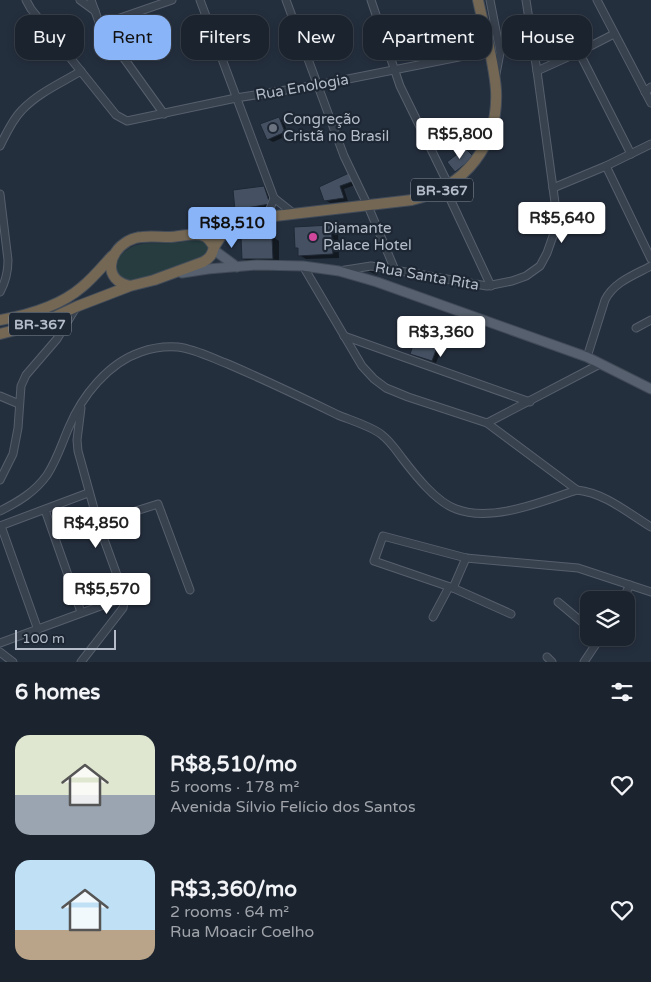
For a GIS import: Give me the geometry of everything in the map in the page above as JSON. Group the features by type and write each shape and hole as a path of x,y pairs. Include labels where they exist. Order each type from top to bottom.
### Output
{"highway":[{"name":"BR-367","path":"478,0 481,15"},
{"name":"BR-367","path":"0,320 18,317 61,301 81,288 121,246 136,238 196,234 233,221 412,200 429,196 447,187 477,159 487,141 496,100 491,60"},
{"name":"BR-367","path":"0,334 40,324 78,306 130,286 161,278 203,262 209,259 225,230 233,221"},
{"path":"196,234 210,240 214,248"},
{"path":"116,252 111,264 112,276 122,284 130,286"}],"main road":[{"path":"214,248 238,267"},
{"path":"161,278 208,269 257,265 303,266 339,271 378,282 587,357 651,389"}],"street":[{"path":"0,146 22,110 40,96 80,71 26,0"},
{"path":"80,0 95,11"},
{"path":"91,0 96,15"},
{"path":"129,15 172,0"},
{"path":"200,0 274,198 293,214"},
{"path":"286,0 344,156 395,270"},
{"path":"371,0 400,86 492,286"},
{"path":"490,0 499,50 495,82"},
{"name":"Rua Santa Rita","path":"339,271 371,266 482,286 492,286 526,276 540,266 554,233 556,210 538,71 526,0"},
{"path":"600,2 614,34 648,89 651,104"},
{"path":"592,45 614,34"},
{"path":"125,60 164,114"},
{"name":"Rua Enologia","path":"80,71 116,115 122,120 130,121 236,98 318,85 446,60"},
{"path":"538,71 562,60"},
{"path":"583,60 631,154"},
{"path":"400,86 407,68"},
{"path":"553,188 606,166 651,144"},
{"path":"606,166 651,259"},
{"path":"0,194 8,260 6,281 0,292"},
{"path":"267,217 274,198"},
{"path":"303,266 362,366 386,388 488,423 577,490"},
{"path":"587,357 609,292 619,284 651,266"},
{"path":"0,480 13,454 18,428 21,386 26,375 57,339 78,306"},
{"path":"636,328 651,320"},
{"path":"344,336 530,402"},
{"path":"0,511 29,494 47,474 82,403 91,389 106,374 131,356 163,347 179,347 208,356 248,373 382,434 412,472 444,503 457,510 470,513 508,511 577,490 588,491 609,500 651,528"},
{"path":"488,423 600,364"},
{"path":"0,396 19,404"},
{"path":"81,662 123,608 125,597 88,492 77,440 82,403"},
{"path":"38,630 1,526 88,492"},
{"path":"98,523 158,504 190,590"},
{"path":"45,510 81,612"},
{"path":"511,614 451,588 374,560 384,536 466,558 578,568 651,592"},
{"path":"433,617 451,588 466,558"},
{"path":"627,591 630,585"},
{"path":"0,643 125,597"},
{"path":"558,602 580,620"},
{"path":"584,662 595,646"},
{"path":"0,652 13,662"}],"green space":[{"path":"198,239 207,242 211,246 205,258 160,274 133,281 119,277 116,270 116,260 135,246 147,243 177,243"}],"building":[{"name":"Congreção Cristã no Brasil","path":"279,117 285,132 267,140 260,124"},
{"path":"465,148 474,157 455,172 447,162"},
{"path":"349,173 354,181 340,186 344,198 324,201 319,187"},
{"path":"264,186 270,204 235,210 233,190"},
{"name":"Diamante Palace Hotel","path":"331,225 333,254 298,256 298,248 295,248 294,227"},
{"path":"252,230 264,230 264,236 272,236 273,259 242,259 241,237 252,236"},
{"path":"418,331 440,339 432,361 410,354"}],"place":[{"name":"Congreção Cristã no Brasil","path":"273,128"},
{"name":"Diamante Palace Hotel","path":"313,237"}]}
